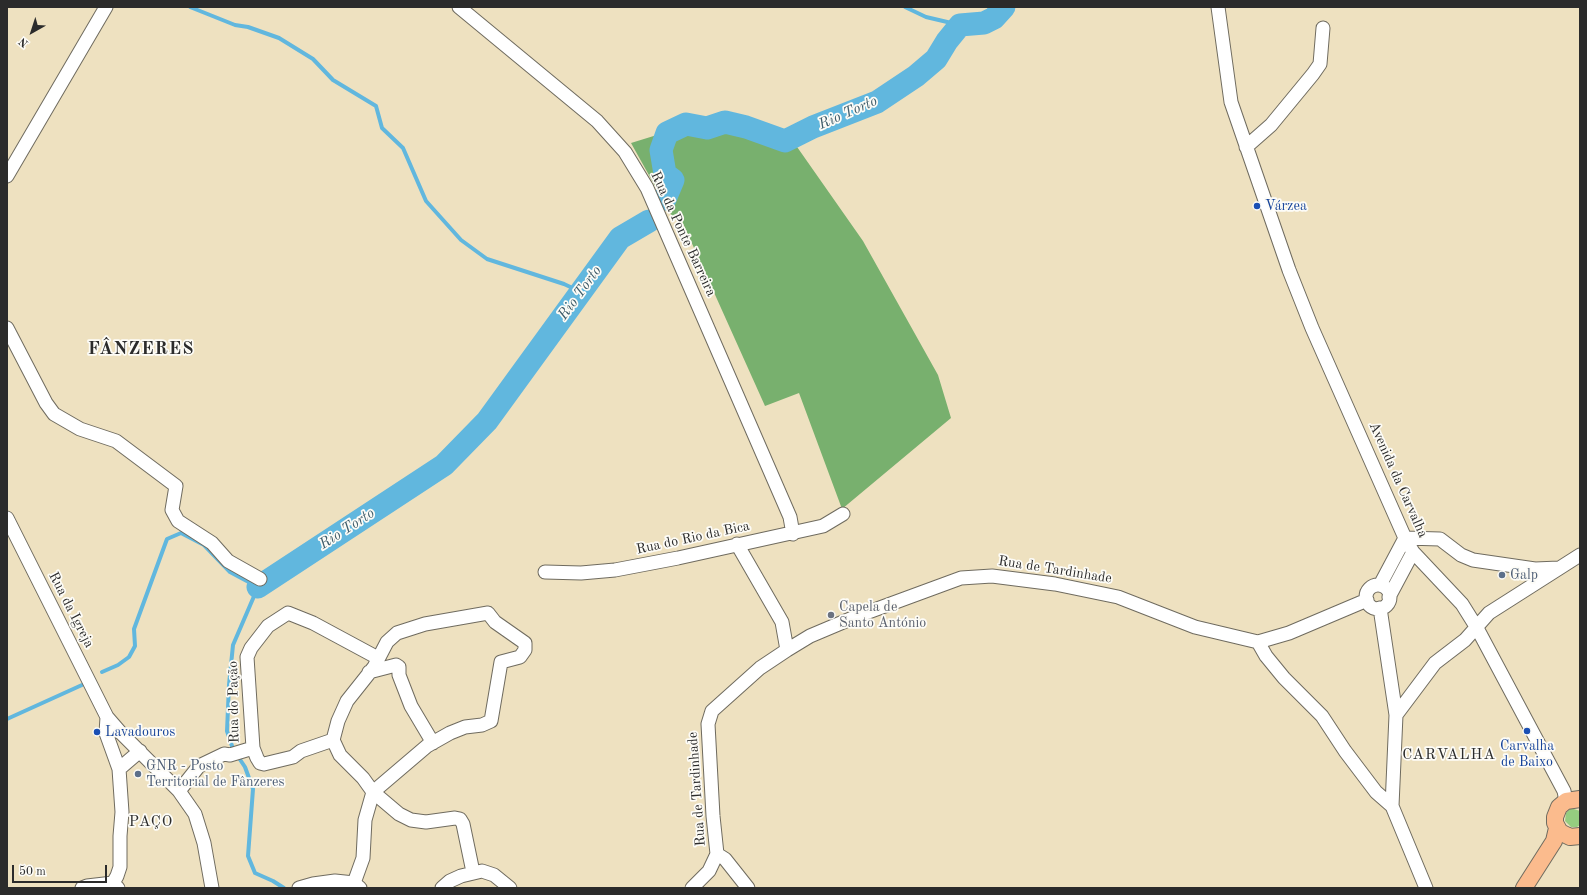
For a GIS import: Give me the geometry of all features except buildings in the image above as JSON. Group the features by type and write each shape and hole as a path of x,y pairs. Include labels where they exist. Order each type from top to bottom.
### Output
{"main road":[{"path":"1575,800 1559,807 1556,812 1555,823 1557,828 1565,836 1578,837"},
{"path":"1524,888 1554,841 1557,828"},
{"path":"1535,888 1567,842 1578,837"}],"street":[{"path":"7,176 106,7"},
{"name":"Rua da Ponte Barreira","path":"459,7 597,121 625,152 647,188 790,517 793,534"},
{"name":"Avenida da Carvalha","path":"1218,7 1231,102 1289,270 1312,328 1405,538 1413,552 1462,604 1477,628 1564,791 1575,800"},
{"path":"1246,147 1271,125 1320,64 1323,28"},
{"path":"7,328 46,403 54,414 80,430 116,441 176,486 172,510 178,521 212,543 228,561 260,579"},
{"name":"Rua do Rio da Bica","path":"545,572 580,573 615,570 678,558 737,544 793,534 823,526 842,514"},
{"name":"Rua da Igreja","path":"7,518 107,717"},
{"path":"1380,585 1405,538 1440,539 1461,555 1473,560 1535,569 1559,568"},
{"path":"737,544 782,622 787,650"},
{"path":"1380,608 1386,604 1413,552"},
{"path":"1396,715 1435,663 1466,640 1489,613 1559,568 1577,561"},
{"name":"Rua de Tardinhade","path":"692,888 709,871 717,854 713,816 708,724 712,711 760,668 810,636 855,617 961,578 992,576 1055,584 1118,597 1195,628 1258,642"},
{"path":"1380,608 1370,605 1366,600 1369,588 1380,585 1387,589 1389,597"},
{"path":"1366,600 1289,632 1258,642 1266,656 1284,678 1322,716 1345,751 1376,792 1392,806"},
{"path":"1380,608 1396,715 1392,806 1426,888"},
{"name":"Rua do Pação","path":"179,791 199,766 230,754 253,748 247,657 257,639 268,626 288,613 313,623 378,658"},
{"path":"299,888 335,881 357,886 363,858 365,820 373,792 426,746 465,727 482,725 491,721 501,662 520,657 525,650 525,643 495,622 488,613 424,624 397,633 387,642 369,672 347,701 338,721 333,740 340,755 363,778 373,792 399,814 411,820 426,822 455,818 460,820 463,824 473,872"},
{"path":"369,672 396,665 399,667 399,675 411,706 433,743"},
{"path":"107,717 179,791 195,814 204,843 212,888"},
{"path":"82,888 87,886 115,886 120,867 122,812 119,769 106,733 107,717"},
{"path":"253,748 260,763 264,764 293,757 301,751 333,740"},
{"path":"119,769 140,751"},
{"name":"Rua de Tardinhade","path":"717,854 725,859 748,888"},
{"path":"442,888 450,881 473,872 482,871 494,875 510,888"}],"green space":[{"path":"673,130 761,132 790,146 795,144 863,241 938,375 951,418 842,509 799,393 765,406 681,219 674,220 631,143"},
{"path":"1570,809 1580,811 1580,825 1577,827 1571,827 1565,821 1566,813"}],"waterway":[{"path":"190,7 235,25 248,27 279,38 313,59 333,80 376,106 382,128 403,148 426,201 461,240 487,259 564,284 581,292"},
{"path":"905,7 926,17 960,25"},
{"name":"Rio Torto","path":"665,199 673,180 665,174 661,150 667,133 686,124 707,128 725,122 746,127 785,141 813,127 877,102 916,76 936,59 947,41 960,25 984,23 994,18 1004,7"},
{"name":"Rio Torto","path":"258,587 444,465 487,421 620,238 649,221"},
{"name":"Rio Torto","path":"102,672 118,665 129,657 135,646 134,629 167,539 181,533 204,545 230,572 258,587 233,645 229,685 227,731 233,749 245,767 253,789 248,856 255,873 284,888"},
{"path":"7,719 82,685"}],"place":[{"name":"Várzea","path":"1257,206"},
{"name":"Galp","path":"1502,575"},
{"name":"Capela de Santo António","path":"831,615"},
{"name":"Carvalha de Baixo","path":"1527,731"},
{"name":"Lavadouros","path":"97,732"},
{"name":"GNR - Posto Territorial de Fânzeres","path":"138,774"}],"district":[{"name":"FÂNZERES","path":"141,349"},
{"name":"CARVALHA","path":"1449,755"},
{"name":"PAÇO","path":"151,822"}]}
